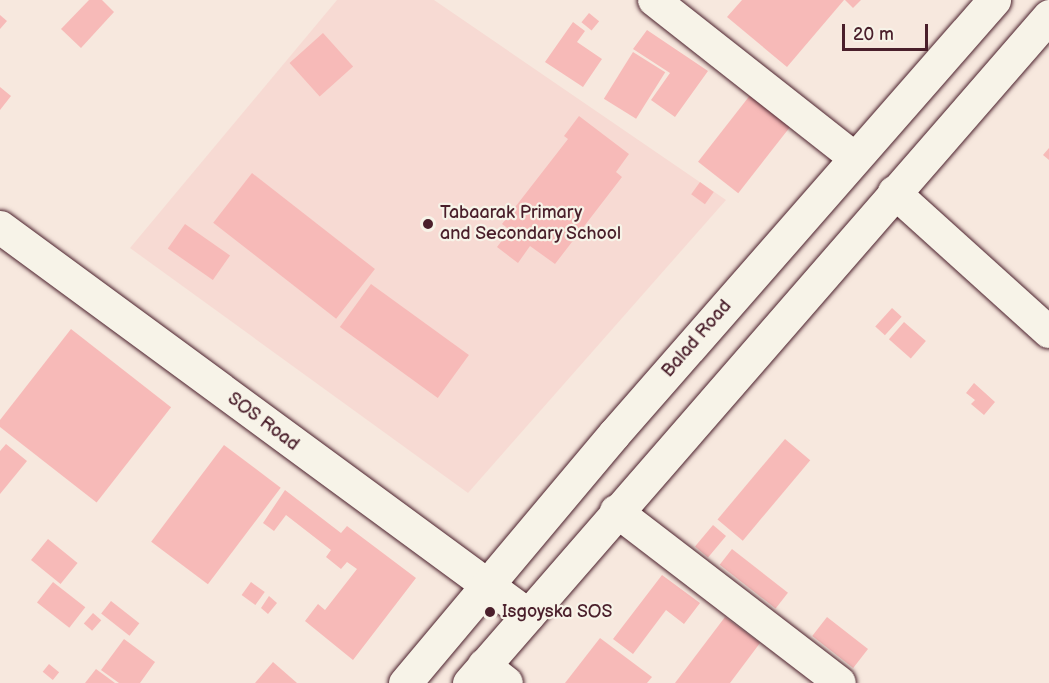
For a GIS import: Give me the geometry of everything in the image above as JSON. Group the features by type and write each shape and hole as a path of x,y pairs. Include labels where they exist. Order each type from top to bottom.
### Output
{"main road":[{"name":"Balad Road","path":"405,683 488,588 614,434 994,0"},
{"path":"487,677 528,615 616,511 894,192 1047,24"},
{"name":"SOS Road","path":"0,227 488,588 528,615"}],"street":[{"path":"654,0 855,158"},
{"path":"894,192 1049,332"},
{"path":"616,511 840,683"}],"shaded area":[{"name":"Tabaarak Primary and Secondary School","path":"337,0 434,0 726,200 468,493 130,248"}],"building":[{"path":"89,0 102,0 114,12 81,48 61,29"},
{"path":"742,0 844,0 787,67 727,17"},
{"path":"845,0 861,0 853,8"},
{"path":"589,13 599,21 592,31 581,22"},
{"path":"0,15 7,21 0,29"},
{"path":"573,22 585,31 577,42 602,59 583,87 545,62"},
{"path":"647,30 708,71 675,117 651,100 670,73 633,49"},
{"path":"323,33 353,66 320,97 290,63"},
{"path":"633,52 665,72 636,119 604,99"},
{"path":"0,87 11,96 0,110"},
{"path":"751,94 791,125 738,193 698,162"},
{"path":"579,116 629,154 616,172 622,177 555,264 530,246 518,263 497,247 510,230 502,224 568,139 564,136"},
{"path":"1049,148 1049,160 1043,155"},
{"path":"252,173 375,269 336,319 213,223"},
{"path":"700,182 714,192 705,204 691,194"},
{"path":"185,224 230,256 213,280 168,249"},
{"path":"371,284 469,355 438,398 340,327"},
{"path":"892,308 902,317 885,335 875,327"},
{"path":"904,322 926,341 911,358 889,339"},
{"path":"71,329 171,407 97,503 0,427 0,420"},
{"path":"974,383 995,402 984,415 971,404 975,400 966,393"},
{"path":"785,439 810,460 743,541 718,519"},
{"path":"6,444 27,461 0,494 0,451"},
{"path":"224,445 281,488 208,584 151,542"},
{"path":"285,490 341,533 347,526 416,578 353,660 305,621 318,604 325,610 357,569 347,562 341,569 326,557 331,550 286,515 274,531 263,523"},
{"path":"713,525 726,536 708,557 695,546"},
{"path":"48,539 78,563 61,584 31,560"},
{"path":"732,549 788,593 776,608 720,565"},
{"path":"662,575 700,603 684,624 666,610 633,654 613,639"},
{"path":"53,582 85,607 69,628 37,602"},
{"path":"251,582 265,592 255,605 242,595"},
{"path":"269,596 277,603 268,614 261,608"},
{"path":"111,601 139,623 130,636 101,614"},
{"path":"93,613 101,620 92,631 84,624"},
{"path":"725,617 760,643 730,683 675,683"},
{"path":"827,617 868,649 853,668 812,636"},
{"path":"600,638 652,677 647,683 565,683"},
{"path":"124,639 155,662 140,683 119,683 101,670"},
{"path":"273,662 297,683 255,683"},
{"path":"49,664 59,672 53,680 43,672"},
{"path":"96,669 115,683 85,683"}],"place":[{"name":"Tabaarak Primary and Secondary School","path":"428,224"},
{"name":"Isgoyska SOS","path":"490,612"}]}
